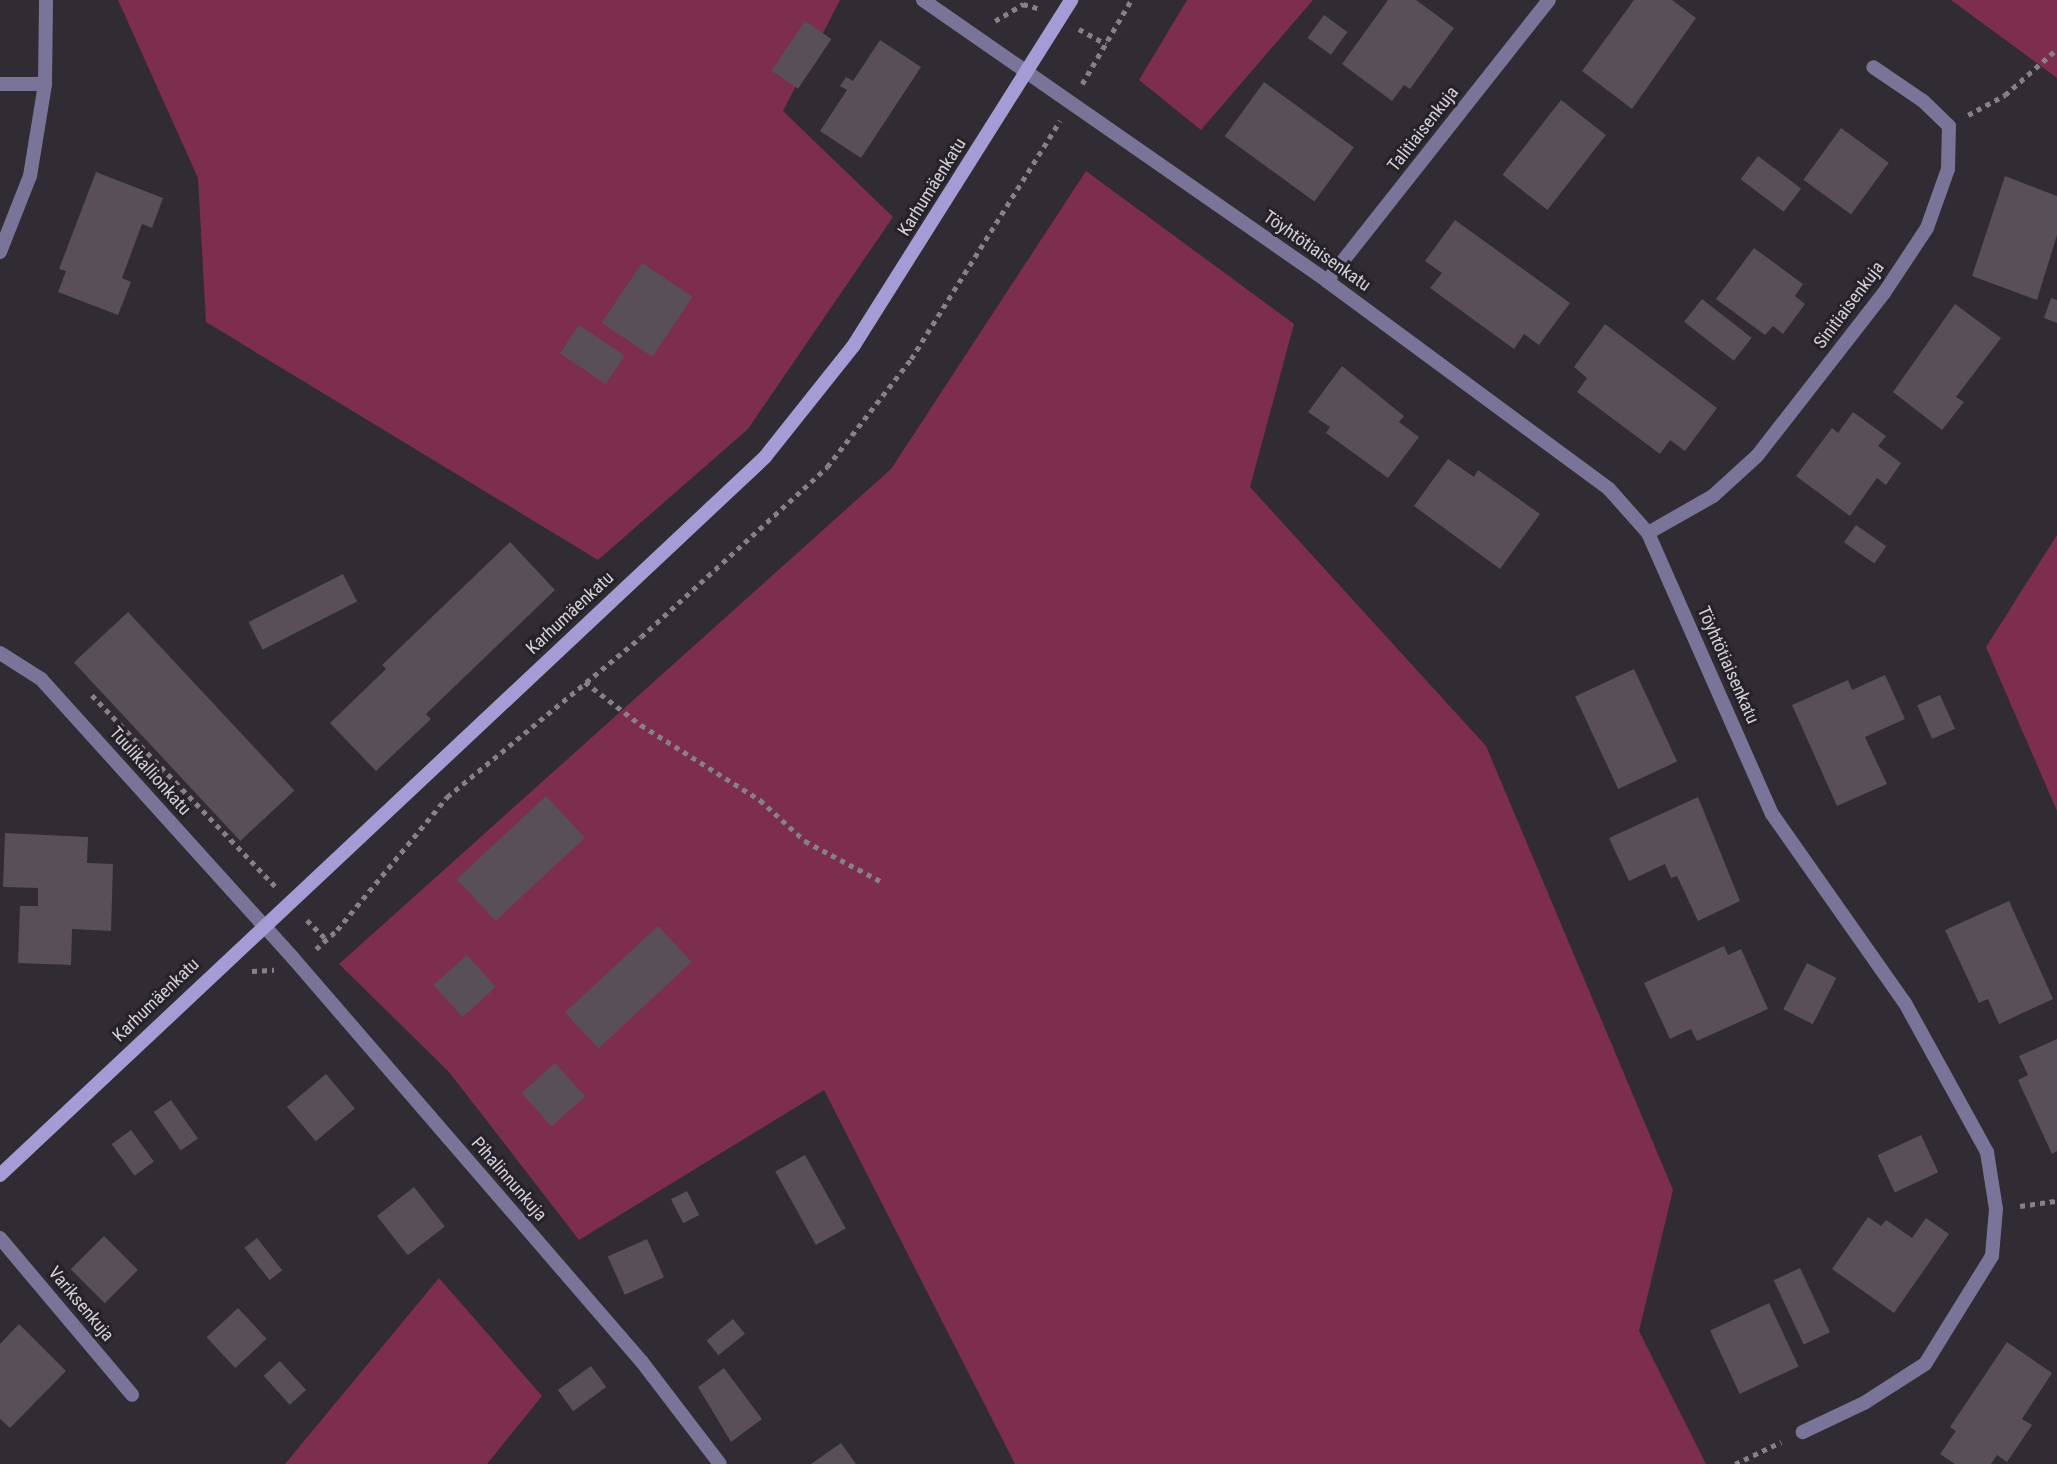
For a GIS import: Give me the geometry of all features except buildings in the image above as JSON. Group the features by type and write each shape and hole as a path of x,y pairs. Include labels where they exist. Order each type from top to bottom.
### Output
{"street":[{"path":"0,252 30,176 45,84 47,0"},
{"name":"Töyhtötiaisenkatu","path":"923,0 1327,281 1609,489 1648,533 1772,814 1905,1003 1987,1152 1996,1209 1992,1256 1925,1364 1864,1403 1803,1432"},
{"name":"Karhumäenkatu","path":"0,1175 263,925 765,457 854,345 1072,0"},
{"name":"Talitiaisenkuja","path":"1327,281 1549,0"},
{"path":"1873,67 1923,101 1949,126"},
{"path":"0,84 45,84"},
{"name":"Sinitiaisenkuja","path":"1648,533 1713,496 1757,456 1884,293 1927,228 1948,169 1949,126"},
{"name":"Tuulikallionkatu","path":"0,653 41,679 263,925"},
{"name":"Pihalinnunkuja","path":"263,925 642,1362 720,1464"},
{"name":"Variksenkuja","path":"0,1238 132,1395"}],"path":[{"path":"1949,126 2005,95 2057,49"},
{"path":"584,682 641,725 760,800 805,841 884,883"},
{"path":"87,689 326,939"},
{"path":"1996,1209 2057,1201"},
{"path":"1735,1464 1803,1432"}],"shaded area":[{"path":"118,0 840,0 783,111 893,217 748,429 598,560 206,322 198,178"},
{"path":"1187,0 1313,0 1201,130 1139,80"},
{"path":"1951,0 2057,0 2057,78"},
{"path":"1086,171 1294,324 1250,487 1486,746 1673,1190 1639,1331 1706,1464 1015,1464 824,1090 579,1240 449,1072 339,964 891,469"},
{"path":"2057,535 2057,811 1986,647"},
{"path":"439,1278 542,1396 487,1464 285,1464"}]}
